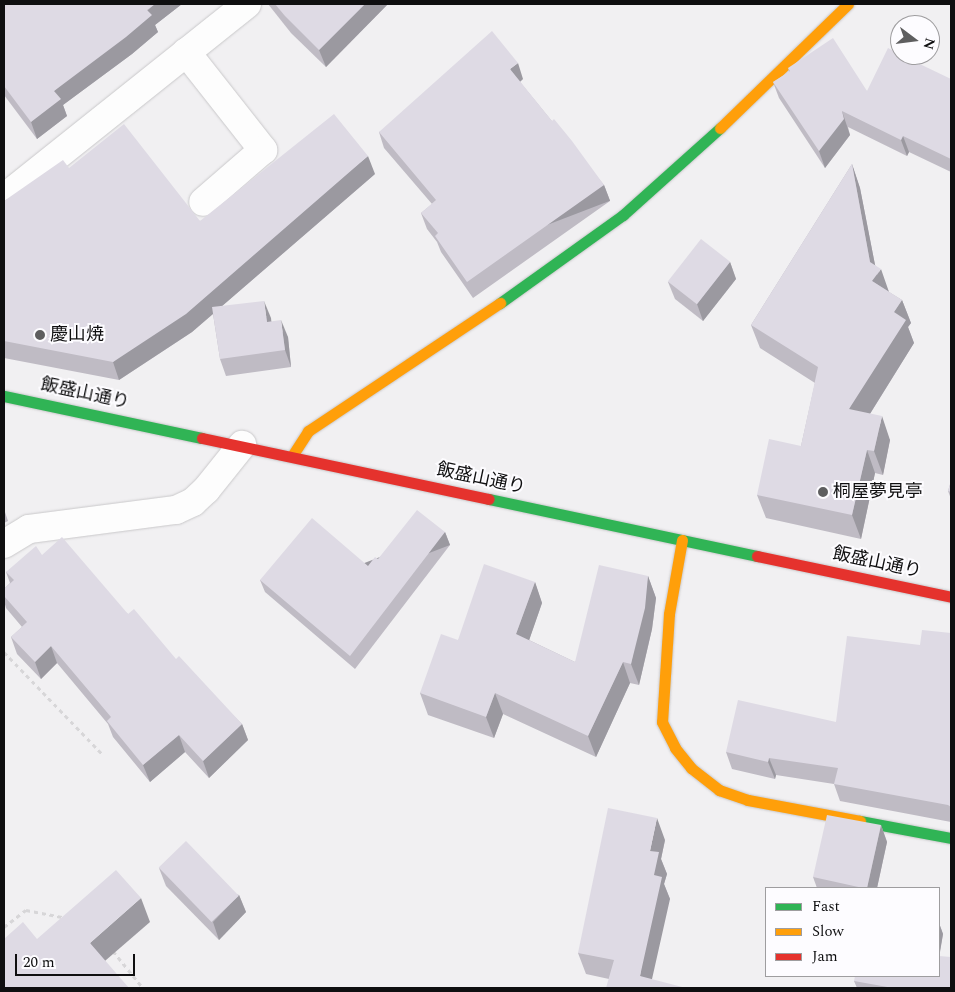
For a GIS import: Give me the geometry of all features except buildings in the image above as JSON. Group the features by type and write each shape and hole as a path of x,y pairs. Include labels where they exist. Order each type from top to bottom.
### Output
{"street":[{"path":"4,198 247,4"},
{"path":"292,456 308,431 538,278 623,215 691,157 848,4"},
{"path":"186,52 263,150 203,202"},
{"name":"飯盛山通り","path":"4,396 951,597"},
{"path":"4,544 29,529 176,510 193,502 206,490 242,445"},
{"path":"682,540 669,614 662,722 676,748 691,768 720,790 748,800 951,838"}],"path":[{"path":"4,652 103,755"},
{"path":"4,927 26,910 74,920"},
{"path":"107,944 143,988"}],"traffic: fast":[{"path":"500,303 623,215 720,128"},
{"path":"4,396 202,438"},
{"path":"489,499 757,556"},
{"path":"860,821 951,838"}],"traffic: slow":[{"path":"720,128 848,4"},
{"path":"292,456 308,431 500,303"},
{"path":"682,540 669,614 662,722 675,748 691,768 719,790 748,800 860,821"}],"traffic: jam":[{"path":"202,438 489,499"},
{"path":"757,556 951,597"}],"place":[{"name":"慶山焼","path":"40,335"},
{"name":"桐屋夢見亭","path":"823,492"}]}
